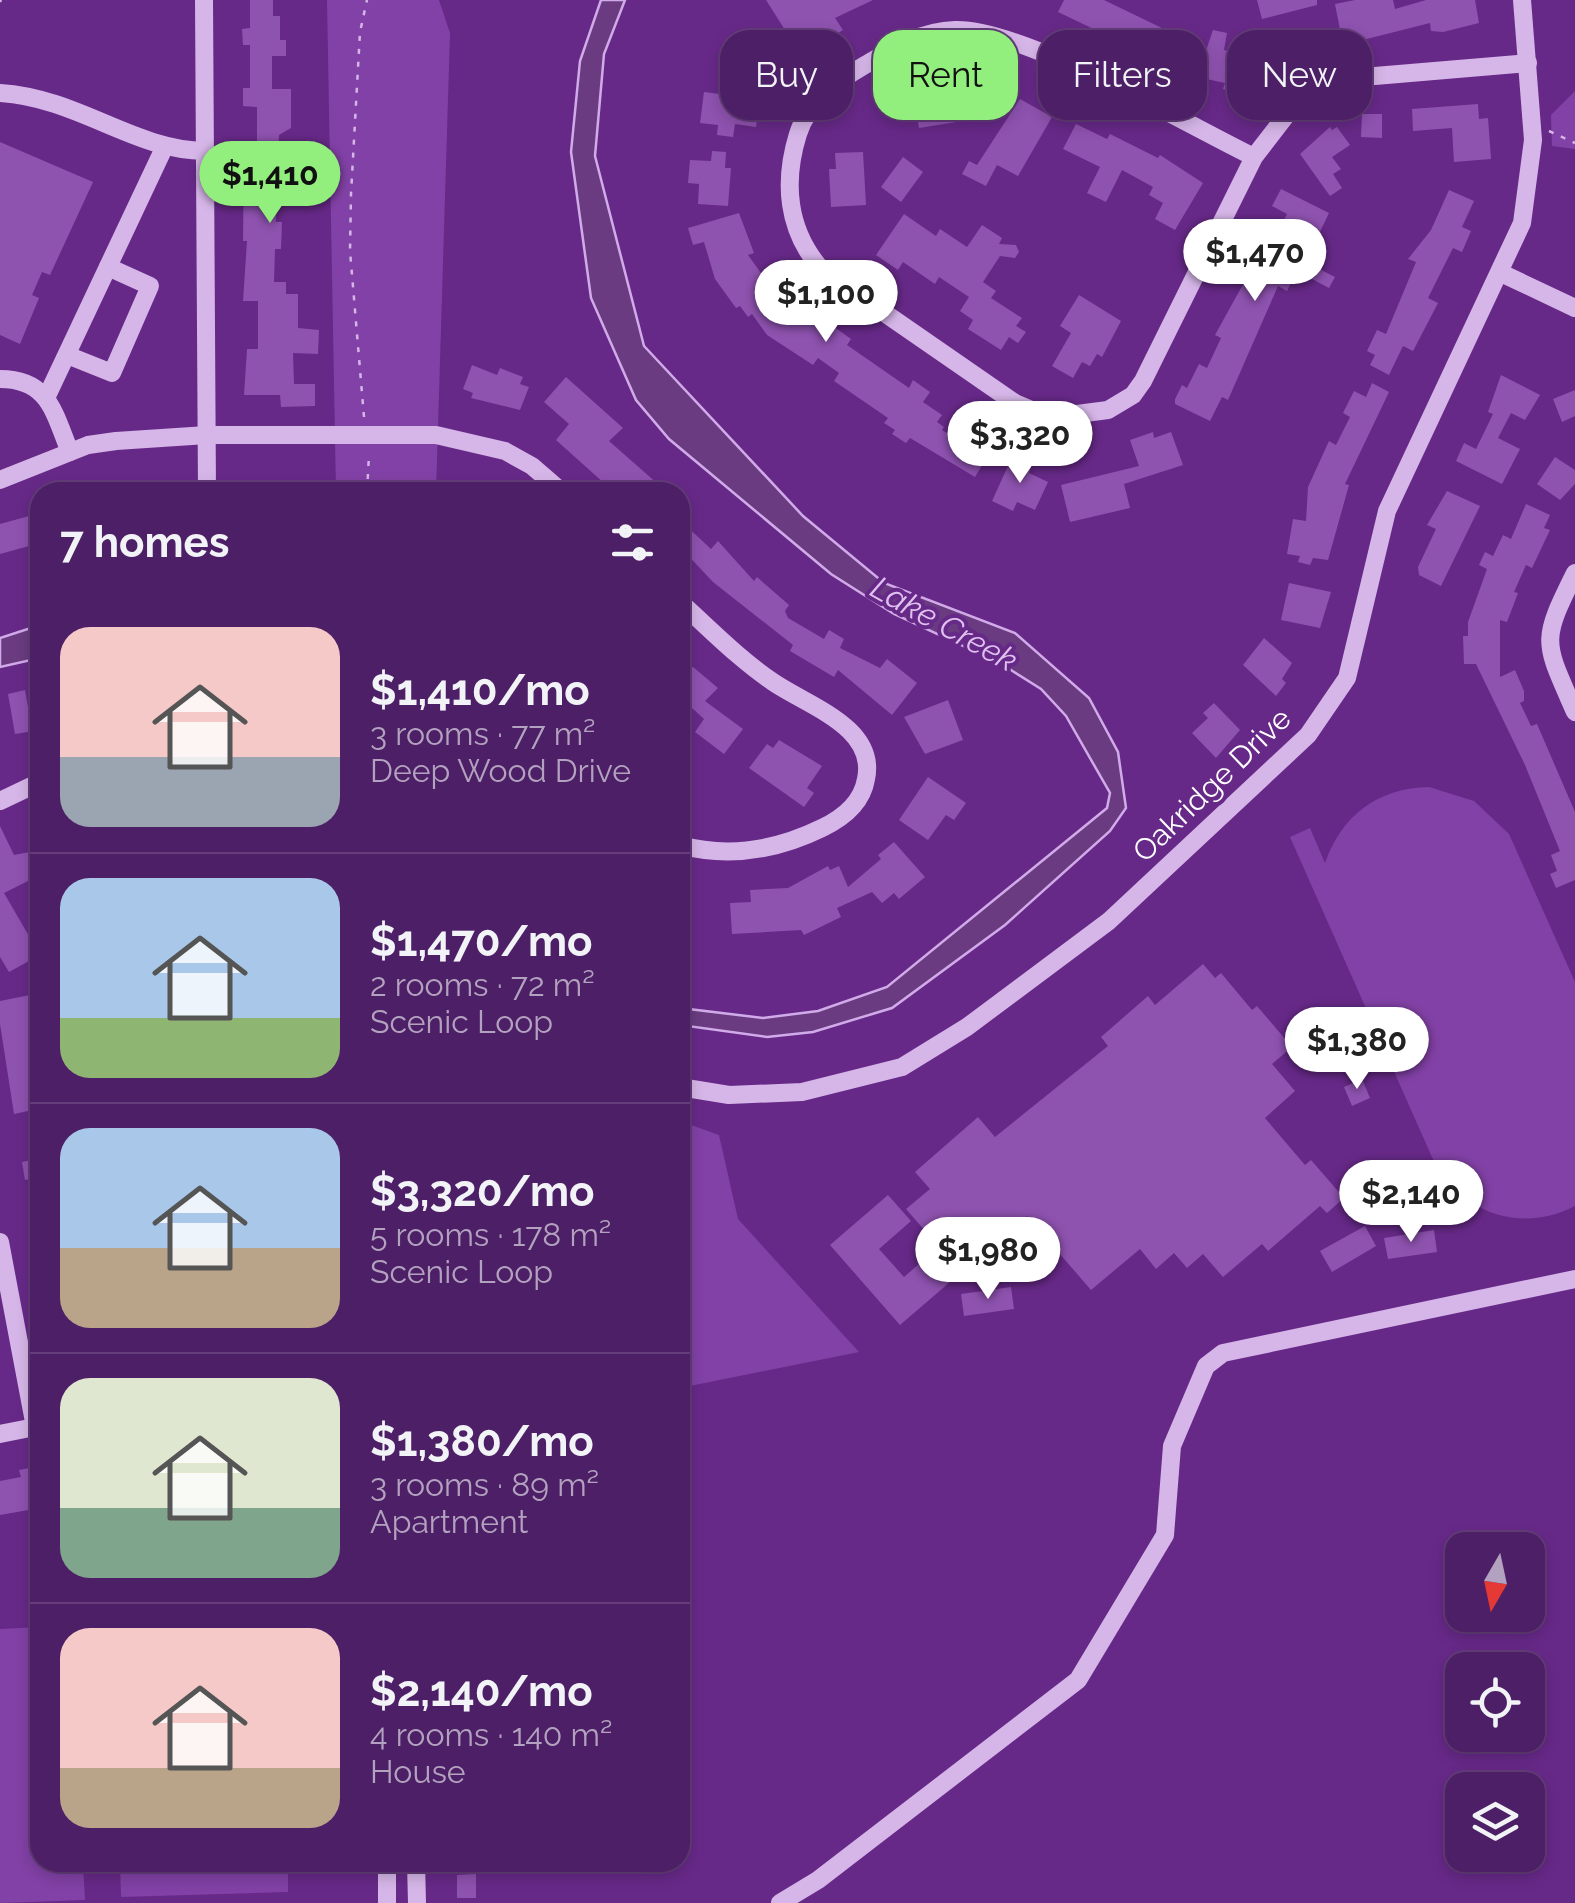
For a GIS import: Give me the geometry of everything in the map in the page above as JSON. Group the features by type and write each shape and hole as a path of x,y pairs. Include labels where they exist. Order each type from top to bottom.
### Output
{"street":[{"path":"204,0 207,482"},
{"name":"Oakridge Drive","path":"690,1089 730,1095 787,1093 845,1084 902,1067 967,1027 1109,921 1308,735 1347,678 1387,511 1410,454 1501,273 1529,196 1532,130 1522,0"},
{"path":"1254,157 1026,45 980,31 946,30 905,41 820,96 798,137 791,165 790,208 800,240 821,269 1000,393 1034,410 1094,413 1120,404 1143,382 1254,157 1291,109 1316,92 1350,80 1528,63"},
{"path":"0,93 38,96 164,148 205,150"},
{"path":"47,396 164,148"},
{"path":"67,355 112,372 150,286 108,267"},
{"path":"1501,273 1575,308"},
{"path":"0,379 18,379 47,396 70,452"},
{"path":"0,480 70,452 116,441 207,435 461,439 523,460 550,482"},
{"path":"1575,573 1547,638 1549,652 1575,712"},
{"path":"690,611 741,658 852,732 862,744 868,766 860,796 848,812 820,829 774,847 747,850 690,846"},
{"path":"0,801 30,787"},
{"path":"0,1242 30,1388"},
{"path":"780,1903 818,1880 1078,1680 1165,1535 1172,1446 1206,1366 1223,1353 1575,1279"},
{"path":"0,1434 30,1428"},
{"path":"387,1872 387,1903"},
{"path":"416,1872 417,1903"}],"path":[{"path":"364,423 363,367 350,251 350,194 360,32 367,0"},
{"path":"1532,130 1550,131 1575,142"},
{"path":"367,482 368,454"}],"shaded area":[{"path":"327,0 439,0 450,33 436,482 336,482"},
{"path":"1575,91 1575,149 1552,146 1551,115"},
{"path":"1429,787 1474,801 1509,834 1575,982 1575,1206 1556,1214 1519,1218 1483,1209 1452,1188 1439,1173 1290,837 1310,828 1325,863 1341,831 1364,807 1394,793"},
{"path":"690,1125 719,1135 738,1219 859,1352 690,1386"},
{"path":"30,1628 30,1872 83,1872 85,1900 0,1903 0,1629"},
{"path":"120,1872 288,1872 288,1892 121,1897"}],"water":[{"name":"Lake Creek","path":"601,0 625,0 604,54 595,156 644,346 803,516 884,583 1015,633 1089,698 1118,752 1126,808 1110,831 1005,925 892,1008 813,1032 767,1037 690,1026 690,1009 763,1018 818,1011 887,987 1107,808 1110,793 1066,716 1041,689 1000,663 894,614 831,574 669,439 636,400 591,298 571,152 580,61"},
{"path":"30,628 30,660 0,667 0,638"}],"building":[{"path":"250,0 273,0 273,16 280,16 280,40 286,40 286,56 272,56 272,89 291,89 291,128 279,135 276,222 282,222 281,249 275,249 274,282 286,282 286,294 298,294 298,328 319,330 318,354 293,353 294,384 315,384 315,406 281,407 280,395 244,395 247,349 258,349 258,301 243,301 247,241 243,241 244,152 257,153 257,107 243,106 243,88 250,88 250,45 243,45 242,29 250,28"},
{"path":"766,0 873,0 835,18 843,30 785,30"},
{"path":"1064,0 1104,0 1166,30 1096,30 1058,12"},
{"path":"1257,0 1317,0 1317,5 1262,19"},
{"path":"1393,0 1395,9 1426,0 1475,0 1479,23 1443,32 1431,31 1430,23 1372,38 1372,30 1340,30 1335,4"},
{"path":"1213,30 1227,33 1227,90 1223,89 1225,83 1207,79 1207,48"},
{"path":"704,92 720,94 720,120 757,120 756,127 735,124 733,137 717,135 718,125 700,123"},
{"path":"1020,99 1038,109 1038,120 1050,120 1018,176 997,165 986,186 962,174 969,161 977,165 1006,120 1018,120"},
{"path":"1478,104 1479,119 1488,118 1491,159 1454,162 1452,128 1413,131 1412,109"},
{"path":"1382,114 1382,138 1361,137 1362,120"},
{"path":"918,120 969,120 919,128"},
{"path":"1076,124 1107,139 1110,134 1158,158 1160,155 1203,183 1175,230 1155,219 1163,203 1149,195 1153,187 1122,170 1106,202 1087,193 1100,167 1063,149"},
{"path":"1330,127 1337,127 1350,145 1332,157 1341,169 1333,174 1342,188 1330,196 1300,154"},
{"path":"0,142 93,182 50,275 42,272 32,295 39,298 20,344 0,335"},
{"path":"712,151 726,152 725,168 731,168 728,206 698,204 699,184 688,183 690,160 711,161"},
{"path":"863,152 866,205 831,207 829,169 836,169 835,153"},
{"path":"903,157 923,172 901,202 881,187"},
{"path":"1281,189 1329,213 1317,238 1308,234 1296,257 1335,277 1329,288 1297,271 1287,291 1278,286 1228,400 1222,397 1210,421 1175,404 1175,399 1182,385 1187,388 1199,364 1207,368 1221,338 1215,335 1257,259 1248,255 1257,238 1271,245 1287,214 1272,206"},
{"path":"1449,190 1474,201 1462,227 1471,231 1462,252 1453,248 1428,298 1438,303 1413,351 1403,346 1389,375 1370,365 1375,355 1367,351 1377,330 1386,334 1416,262 1408,259 1431,230"},
{"path":"739,213 754,253 748,255 797,323 808,308 851,339 847,345 909,388 913,380 930,392 923,402 942,415 937,422 944,427 942,430 987,457 975,477 910,438 906,443 892,434 895,430 884,423 888,418 834,381 839,373 818,358 813,365 767,335 752,314 748,317 740,306 736,308 715,279 704,242 693,245 688,228"},
{"path":"904,214 936,236 940,229 967,247 982,225 1002,238 999,244 1016,245 1019,252 1015,258 1000,256 983,282 996,291 991,298 1022,318 1016,326 1026,332 1018,343 1009,337 1001,350 968,329 973,320 960,311 969,297 939,277 935,284 903,262 898,270 876,255"},
{"path":"1079,295 1121,321 1102,357 1097,354 1090,366 1082,362 1073,378 1052,366 1071,333 1060,326"},
{"path":"472,365 497,375 500,368 523,377 520,384 529,387 520,410 471,398 473,393 463,389"},
{"path":"1501,375 1540,395 1525,420 1511,413 1498,438 1520,449 1502,484 1456,461 1464,443 1476,449 1493,414 1488,412"},
{"path":"566,377 623,428 609,441 656,482 603,482 556,440 569,424 544,402"},
{"path":"1372,383 1389,392 1345,484 1349,485 1328,560 1313,558 1310,565 1298,562 1300,556 1287,554 1293,519 1306,521 1308,487 1329,441 1336,445 1350,417 1343,413 1354,391 1366,397"},
{"path":"1575,390 1575,416 1562,422 1553,399"},
{"path":"1153,432 1154,438 1171,432 1183,465 1124,484 1130,508 1070,522 1061,485 1139,466 1130,440"},
{"path":"1013,455 1032,464 1029,473 1048,482 1035,510 1017,502 1013,511 992,501"},
{"path":"1555,457 1575,470 1575,484 1560,500 1537,484"},
{"path":"1447,491 1480,506 1441,586 1419,575 1418,567 1436,529 1427,525"},
{"path":"1526,504 1550,515 1544,528 1550,530 1532,568 1526,565 1507,622 1500,620 1500,677 1515,670 1524,691 1524,701 1520,703 1531,726 1537,724 1575,812 1575,880 1556,888 1550,874 1557,871 1551,855 1560,851 1525,765 1476,664 1464,664 1463,636 1468,636 1468,622 1487,569 1479,565 1485,552 1493,556 1503,535 1511,539"},
{"path":"30,516 30,546 0,554 0,524"},
{"path":"690,529 711,549 718,541 754,581 757,577 789,605 785,611 788,618 824,639 829,630 844,639 840,648 880,668 887,659 917,683 892,715 838,670 834,677 790,651 793,645 713,582 690,558"},
{"path":"1289,583 1331,592 1320,628 1281,620"},
{"path":"1264,638 1292,663 1282,679 1286,683 1276,696 1243,665"},
{"path":"693,667 718,688 705,701 743,729 724,754 695,732 704,719 690,706"},
{"path":"25,690 30,732 15,734 8,694"},
{"path":"948,700 963,740 925,754 904,717"},
{"path":"1214,703 1240,730 1216,758 1192,733 1208,718 1203,713"},
{"path":"779,740 822,766 807,788 814,793 804,807 749,768 767,744 773,748"},
{"path":"928,777 966,803 954,820 946,815 928,840 899,820"},
{"path":"0,826 14,855 30,852 30,880 4,893 30,938 30,960 9,972 0,957"},
{"path":"894,842 925,877 899,899 894,893 882,903 872,892 837,908 841,917 804,935 801,930 732,934 730,903 751,902 750,890 788,888 828,866 830,870 839,866 848,887 881,859 878,855"},
{"path":"1203,964 1215,978 1221,973 1252,1010 1257,1006 1292,1047 1272,1064 1295,1091 1265,1118 1305,1165 1311,1160 1344,1198 1327,1213 1320,1206 1268,1251 1262,1244 1223,1277 1203,1254 1187,1268 1174,1253 1156,1269 1140,1249 1091,1290 1027,1216 986,1252 971,1235 947,1256 906,1209 930,1189 915,1172 978,1117 995,1137 1108,1046 1101,1037 1148,996 1155,1005"},
{"path":"30,995 30,1120 28,1111 14,1114 0,1001"},
{"path":"1362,1079 1370,1098 1352,1106 1344,1087"},
{"path":"30,1160 30,1179 25,1180 22,1162"},
{"path":"888,1195 911,1221 879,1249 904,1277 935,1250 957,1276 900,1325 830,1245"},
{"path":"1365,1226 1376,1246 1332,1272 1320,1251"},
{"path":"1434,1230 1437,1252 1388,1259 1384,1238"},
{"path":"1011,1287 1014,1309 964,1316 961,1294"},
{"path":"30,1468 30,1510 0,1515 0,1481 21,1477 19,1470"},
{"path":"476,1874 476,1898 457,1898 457,1875"}]}
